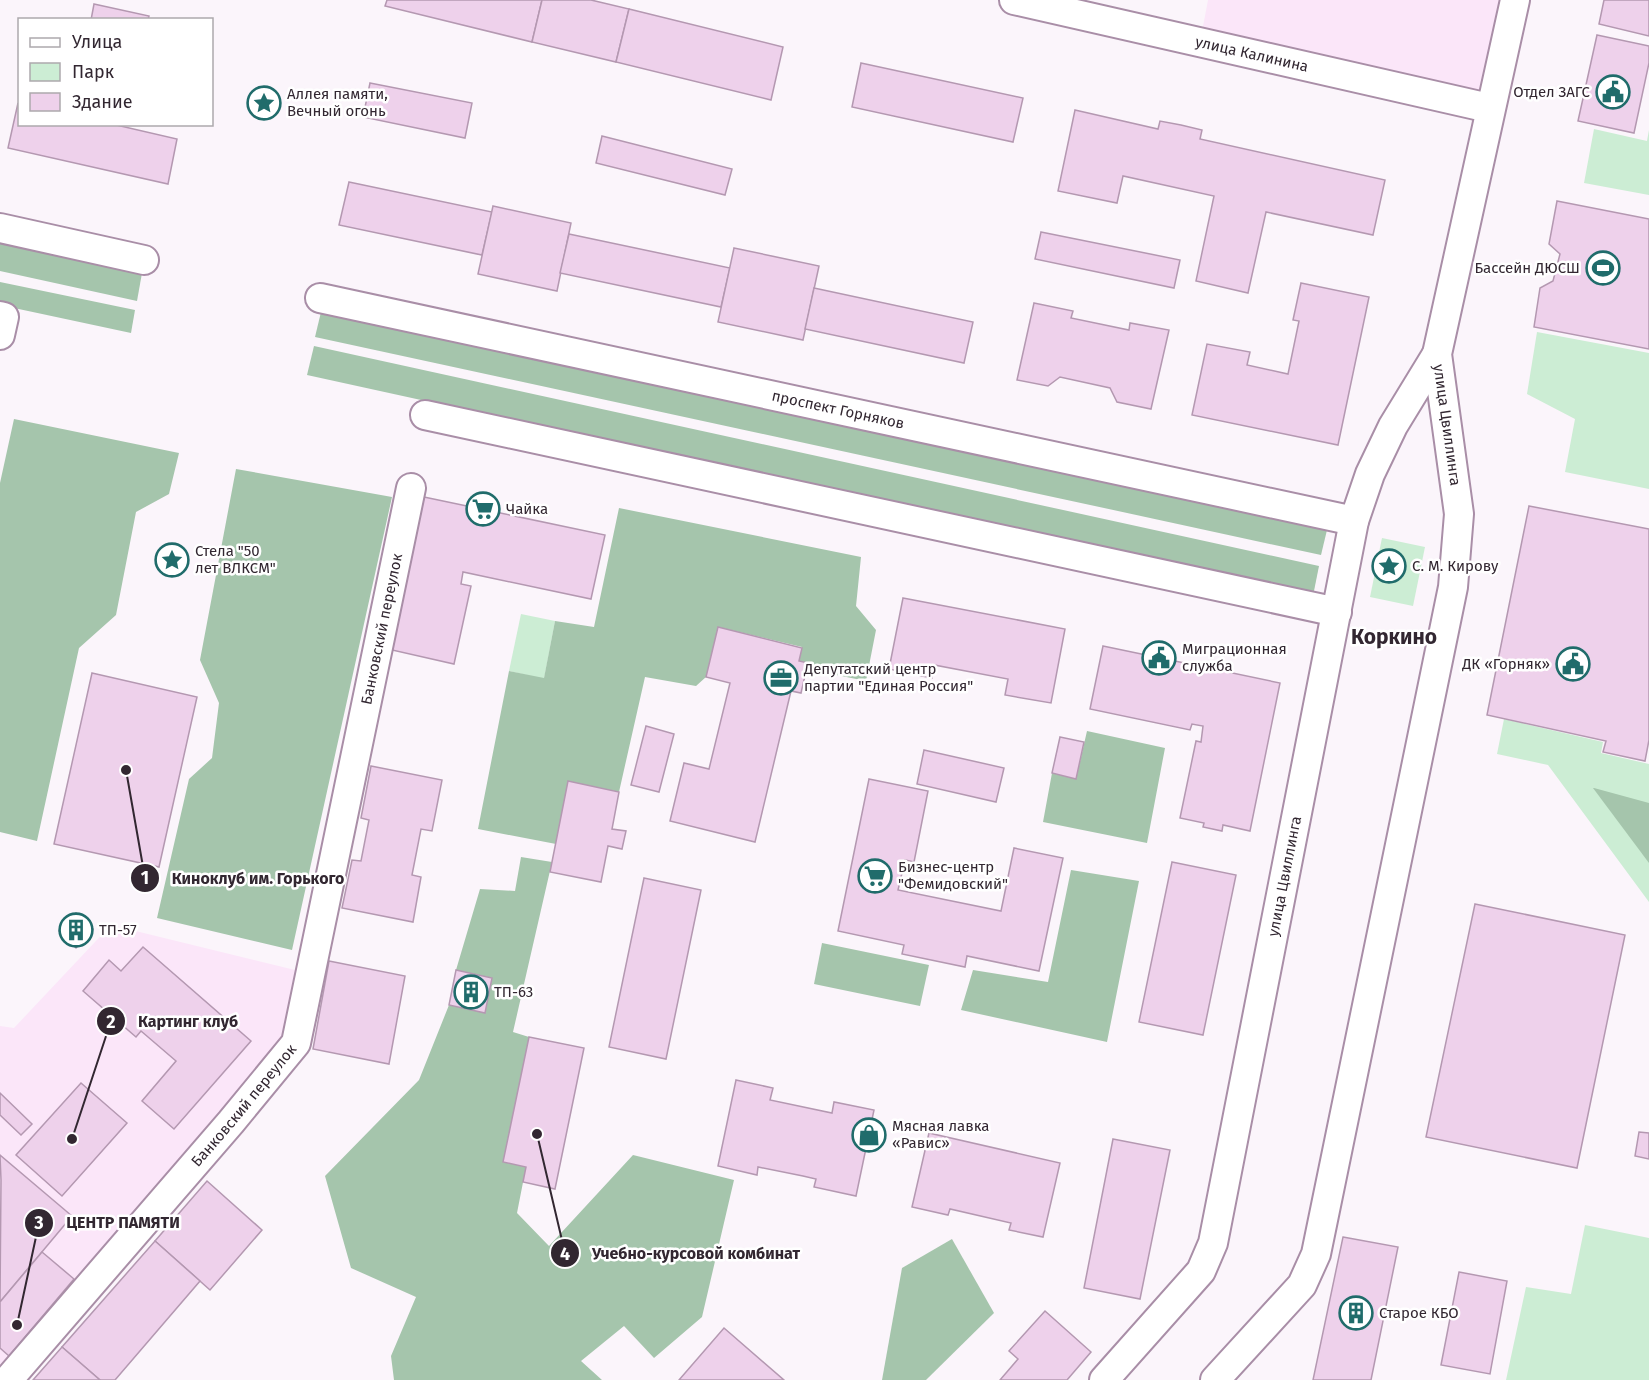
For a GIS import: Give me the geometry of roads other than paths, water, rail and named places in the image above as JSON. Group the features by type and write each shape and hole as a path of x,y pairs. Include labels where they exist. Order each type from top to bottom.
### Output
{"street":[{"name":"улица Калинина","path":"1014,0 1083,8 1490,108"},
{"name":"улица Цвиллинга","path":"1104,1380 1201,1271 1213,1243 1354,521 1370,474 1393,426 1437,354 1515,0"},
{"path":"0,228 144,260"},
{"name":"проспект Горняков","path":"320,298 1354,521"},
{"name":"улица Цвиллинга","path":"1215,1380 1302,1285 1318,1243 1453,587 1459,513 1437,354"},
{"path":"425,416 1337,612"},
{"name":"Банковский переулок","path":"8,1380 224,1131 296,1043 411,488"}],"place":[{"name":"Отдел ЗАГС","path":"1613,92"},
{"name":"Аллея памяти, Вечный огонь","path":"264,103"},
{"name":"Бассейн ДЮСШ","path":"1603,268"},
{"name":"Чайка","path":"483,509"},
{"name":"Стела \"50 лет ВЛКСМ\"","path":"172,560"},
{"name":"С. М. Кирову","path":"1389,566"},
{"name":"Миграционная служба","path":"1159,658"},
{"name":"ДК «Горняк»","path":"1573,664"},
{"name":"Депутатский центр партии \"Единая Россия\"","path":"781,678"},
{"name":"Киноклуб им. Горького","path":"126,770"},
{"name":"Бизнес-центр \"Фемидовский\"","path":"875,876"},
{"name":"ТП-57","path":"76,930"},
{"name":"ТП-63","path":"471,992"},
{"name":"Учебно-курсовой комбинат","path":"537,1134"},
{"name":"Мясная лавка «Равис»","path":"869,1135"},
{"name":"Картинг клуб","path":"72,1139"},
{"name":"Старое КБО","path":"1356,1313"},
{"name":"ЦЕНТР ПАМЯТИ","path":"17,1325"}],"district":[{"name":"Коркино","path":"1394,637"}]}
